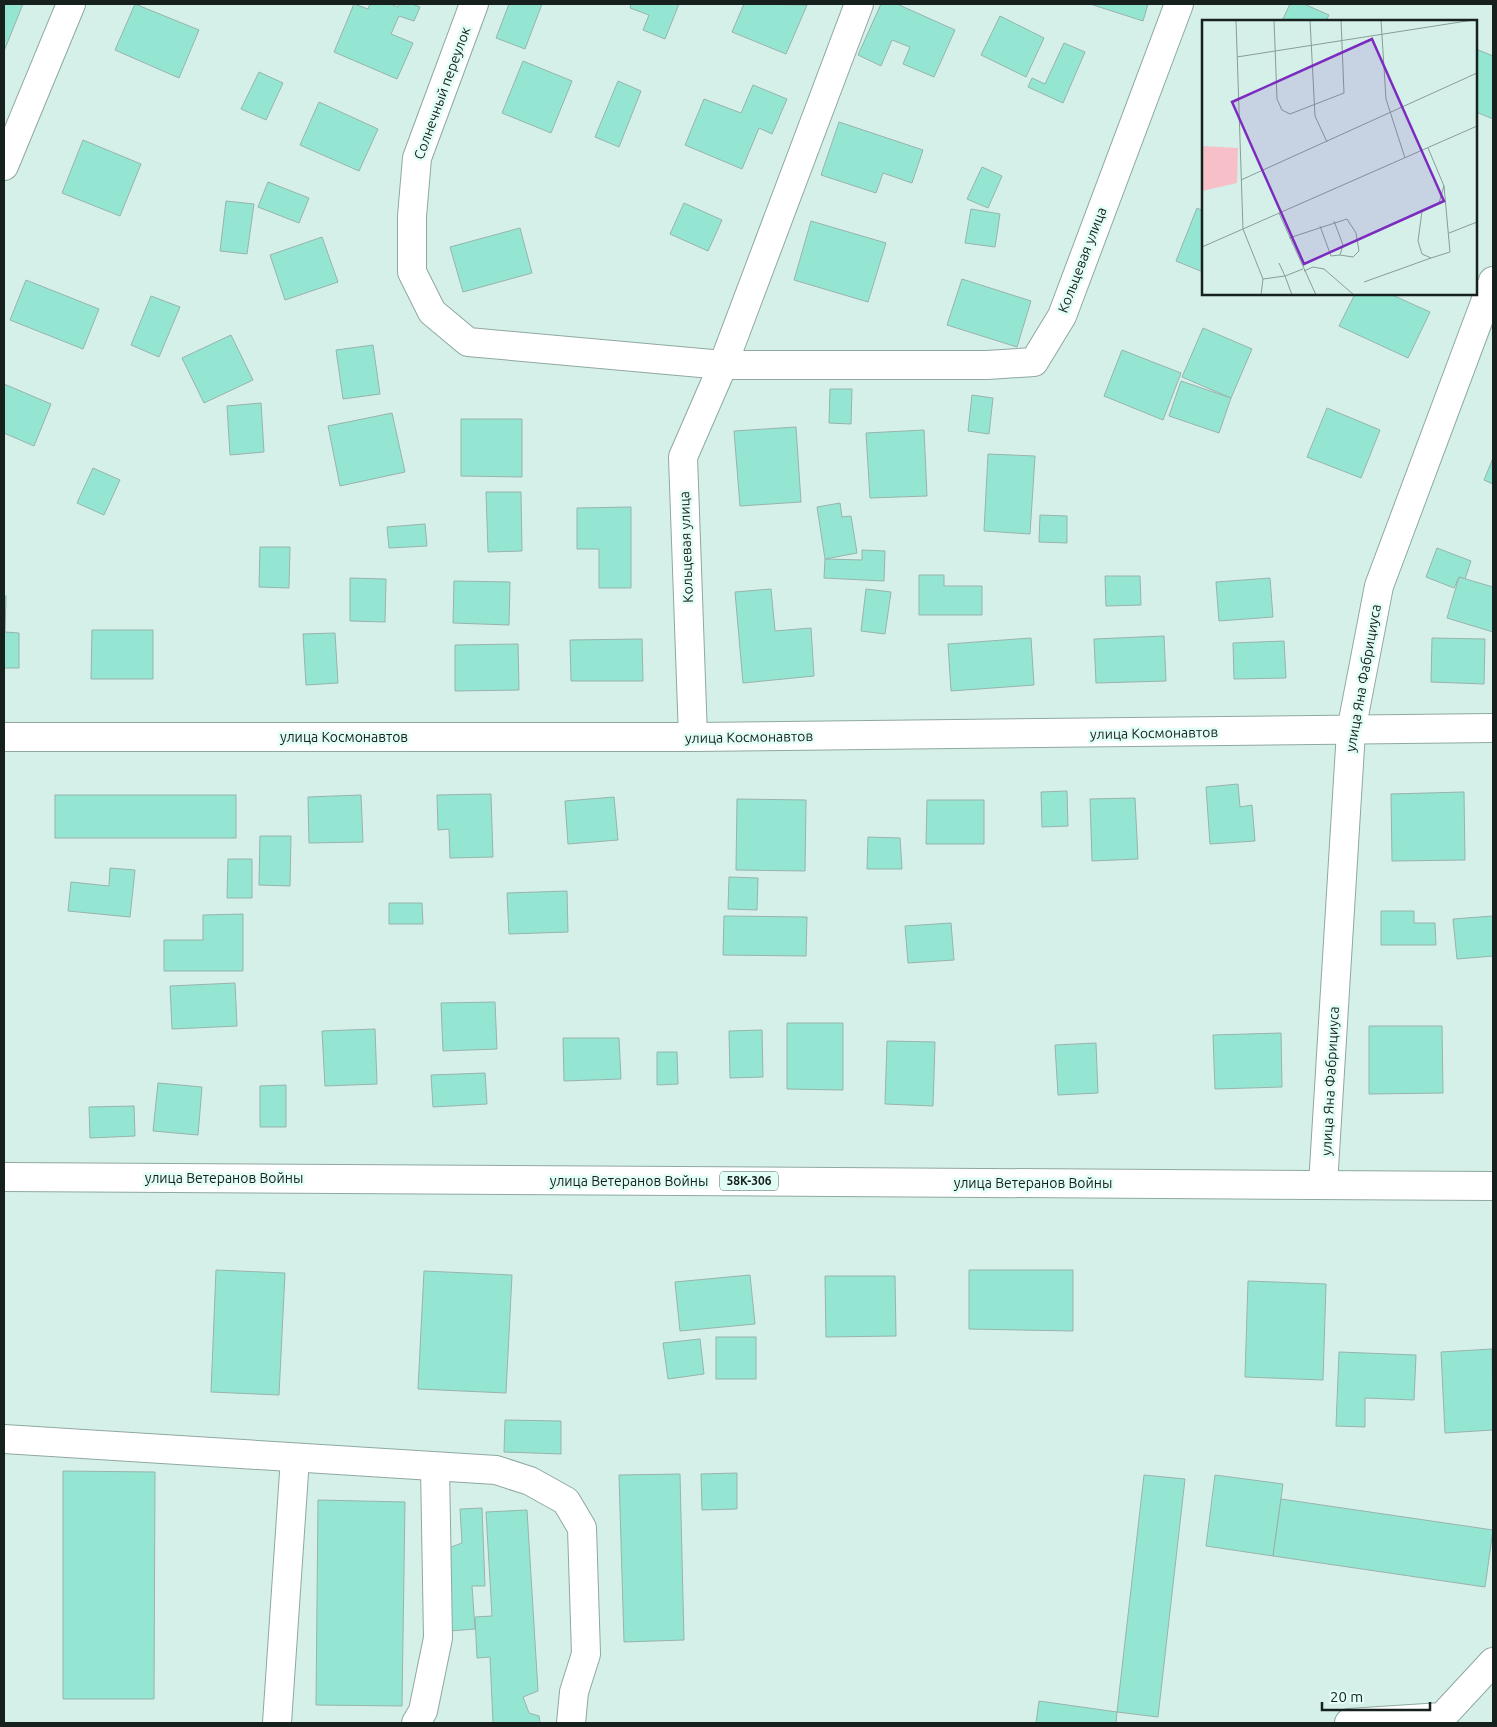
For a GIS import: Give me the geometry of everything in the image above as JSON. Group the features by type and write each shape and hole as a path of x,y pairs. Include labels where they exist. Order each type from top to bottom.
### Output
{"main road":[{"path":"4,166 71,4"},
{"name":"Солнечный переулок","path":"412,272 412,216 417,158 474,4"},
{"name":"Кольцевая улица","path":"693,737 683,457 723,365 859,4"},
{"name":"Кольцевая улица","path":"412,272 432,312 468,342 723,365 977,365 1034,362 1062,316 1179,4"},
{"name":"улица Яна Фабрициуса","path":"1324,1185 1351,731 1378,586 1493,281"},
{"name":"улица Космонавтов","path":"4,738 693,737 1493,728"},
{"name":"улица Ветеранов Войны","path":"4,1177 1493,1186"},
{"path":"4,1439 496,1470 530,1481 566,1501 582,1528 586,1654 574,1692 571,1723"},
{"path":"277,1723 295,1458"},
{"path":"416,1723 423,1711 438,1638 435,1467"},
{"path":"1349,1723 1442,1717 1493,1662"}],"building":[{"path":"4,4 23,4 4,51"},
{"path":"135,4 199,30 179,78 115,50"},
{"path":"354,4 368,9 370,4 390,4 398,7 399,4 412,4 420,7 414,21 399,16 391,34 413,43 397,79 334,52"},
{"path":"509,4 542,4 525,49 496,38"},
{"path":"631,4 679,4 665,39 643,30 649,15 630,8"},
{"path":"744,4 807,5 786,54 732,32"},
{"path":"881,4 897,4 955,30 934,77 903,64 910,47 892,40 881,66 858,55"},
{"path":"1090,4 1148,4 1143,21"},
{"path":"1290,4 1304,4 1329,15 1326,20 1282,20"},
{"path":"1000,16 1044,38 1026,77 981,55"},
{"path":"1064,43 1085,52 1063,103 1028,87 1032,78 1045,84"},
{"path":"1477,49 1493,56 1493,119 1477,112"},
{"path":"523,61 572,81 551,133 502,113"},
{"path":"259,72 283,83 266,120 241,109"},
{"path":"618,81 641,91 619,147 595,137"},
{"path":"753,85 787,99 772,134 759,128 742,169 685,145 704,99 741,113"},
{"path":"319,102 378,129 359,171 300,145"},
{"path":"839,122 923,150 912,183 883,173 876,193 821,175"},
{"path":"83,140 141,164 120,216 62,193"},
{"path":"982,167 1002,176 988,208 967,199"},
{"path":"268,182 309,198 299,223 258,207"},
{"path":"226,201 254,204 247,254 220,251"},
{"path":"684,203 722,220 708,251 670,234"},
{"path":"1197,208 1202,210 1202,272 1176,261"},
{"path":"971,209 1000,214 995,247 965,243"},
{"path":"811,221 886,243 868,302 794,280"},
{"path":"520,228 532,273 463,292 450,247"},
{"path":"322,237 338,282 285,300 270,255"},
{"path":"962,279 1031,301 1017,347 947,325"},
{"path":"26,280 99,309 83,349 10,320"},
{"path":"1354,295 1392,295 1430,312 1408,358 1339,326"},
{"path":"151,296 180,307 159,357 131,345"},
{"path":"1203,328 1252,349 1231,398 1182,377"},
{"path":"231,335 253,380 204,403 182,358"},
{"path":"373,345 380,394 343,399 336,350"},
{"path":"1122,350 1181,373 1163,420 1104,396"},
{"path":"1181,381 1231,398 1219,433 1169,416"},
{"path":"4,384 51,404 34,446 4,433"},
{"path":"830,389 852,389 851,424 829,423"},
{"path":"972,395 993,398 989,434 968,431"},
{"path":"261,403 264,452 230,455 227,406"},
{"path":"1327,408 1380,430 1361,478 1307,457"},
{"path":"392,413 405,472 340,486 328,426"},
{"path":"461,419 522,419 522,477 461,476"},
{"path":"796,427 801,502 740,506 734,431"},
{"path":"924,430 927,496 870,498 866,433"},
{"path":"988,454 1035,456 1030,534 984,531"},
{"path":"1493,458 1493,484 1484,480"},
{"path":"93,468 120,480 104,515 77,503"},
{"path":"486,492 521,492 522,551 488,552"},
{"path":"840,503 842,517 851,516 857,553 825,559 817,507"},
{"path":"631,507 631,588 599,588 599,549 577,549 577,508"},
{"path":"1040,515 1067,516 1067,543 1039,542"},
{"path":"425,524 427,546 389,548 387,527"},
{"path":"260,547 290,547 289,588 259,587"},
{"path":"1437,548 1471,561 1465,579 1459,577 1454,588 1426,577"},
{"path":"862,550 885,551 884,581 824,578 825,559 862,560"},
{"path":"919,575 944,575 944,586 982,586 982,615 919,615"},
{"path":"1105,576 1140,576 1141,605 1106,606"},
{"path":"1459,577 1493,587 1493,632 1447,618"},
{"path":"350,578 386,579 385,622 350,621"},
{"path":"1270,578 1273,617 1219,621 1216,582"},
{"path":"454,581 510,582 509,625 453,623"},
{"path":"771,589 775,631 811,628 814,676 743,683 735,592"},
{"path":"866,589 891,592 885,634 861,631"},
{"path":"4,596 6,596 5,632 19,633 19,668 4,668"},
{"path":"92,630 153,630 153,679 91,679"},
{"path":"335,633 338,683 306,685 303,634"},
{"path":"1164,636 1166,681 1096,683 1094,639"},
{"path":"1031,638 1034,685 951,691 948,644"},
{"path":"1432,638 1485,639 1484,684 1431,682"},
{"path":"642,639 643,681 571,681 570,640"},
{"path":"1284,641 1286,678 1234,679 1233,643"},
{"path":"518,644 519,690 455,691 455,645"},
{"path":"1238,784 1240,807 1252,805 1255,841 1210,844 1206,787"},
{"path":"1067,791 1068,826 1042,827 1041,792"},
{"path":"1464,792 1465,860 1392,861 1391,794"},
{"path":"491,794 493,857 450,858 449,829 438,830 437,795"},
{"path":"55,795 236,795 236,838 55,838"},
{"path":"361,795 363,842 309,843 308,797"},
{"path":"614,797 618,840 568,844 565,801"},
{"path":"1135,798 1138,859 1092,861 1090,799"},
{"path":"737,799 806,800 805,871 736,870"},
{"path":"927,800 984,800 984,844 926,844"},
{"path":"260,836 291,836 290,886 259,885"},
{"path":"868,837 900,838 902,869 867,869"},
{"path":"228,859 252,859 252,898 227,898"},
{"path":"110,868 135,870 130,917 68,911 71,882 109,886"},
{"path":"729,877 758,878 757,910 728,909"},
{"path":"567,891 568,932 509,934 507,893"},
{"path":"389,903 422,903 423,924 389,924"},
{"path":"1381,911 1414,911 1414,923 1435,923 1436,945 1381,945"},
{"path":"243,914 243,971 164,971 164,940 203,940 203,915"},
{"path":"724,916 807,917 806,956 723,955"},
{"path":"1493,916 1493,956 1457,959 1453,919"},
{"path":"951,923 954,960 908,963 905,926"},
{"path":"235,983 237,1026 172,1029 170,986"},
{"path":"495,1002 497,1049 443,1051 441,1003"},
{"path":"787,1023 843,1023 843,1090 787,1089"},
{"path":"1369,1026 1442,1026 1443,1093 1369,1094"},
{"path":"375,1029 377,1084 325,1086 322,1031"},
{"path":"762,1030 763,1077 730,1078 729,1031"},
{"path":"1281,1033 1282,1087 1215,1089 1213,1035"},
{"path":"563,1038 619,1038 621,1079 564,1081"},
{"path":"887,1041 935,1042 933,1106 885,1104"},
{"path":"1096,1043 1098,1093 1058,1095 1055,1045"},
{"path":"657,1052 677,1052 678,1084 657,1085"},
{"path":"485,1073 487,1104 433,1107 431,1075"},
{"path":"158,1083 202,1087 198,1135 153,1131"},
{"path":"286,1085 286,1127 260,1127 260,1086"},
{"path":"134,1106 135,1136 90,1138 89,1107"},
{"path":"216,1270 285,1273 279,1395 211,1392"},
{"path":"969,1270 1073,1270 1073,1331 969,1329"},
{"path":"424,1271 512,1275 506,1393 418,1389"},
{"path":"750,1275 755,1324 680,1331 675,1282"},
{"path":"825,1276 895,1276 896,1336 826,1337"},
{"path":"1248,1281 1326,1284 1323,1380 1245,1377"},
{"path":"716,1337 756,1337 756,1379 716,1379"},
{"path":"700,1339 704,1374 668,1379 663,1343"},
{"path":"1492,1349 1493,1430 1445,1433 1441,1352"},
{"path":"1339,1352 1416,1355 1414,1400 1365,1398 1365,1427 1336,1426"},
{"path":"505,1420 561,1421 561,1454 504,1452"},
{"path":"63,1471 155,1472 154,1699 63,1699"},
{"path":"737,1473 737,1509 702,1510 701,1474"},
{"path":"680,1474 684,1640 624,1642 619,1475"},
{"path":"1144,1475 1185,1479 1158,1717 1117,1712"},
{"path":"1215,1475 1283,1484 1273,1556 1206,1546"},
{"path":"1281,1499 1493,1530 1485,1587 1273,1556"},
{"path":"318,1500 405,1502 402,1706 316,1705"},
{"path":"482,1508 485,1586 472,1586 475,1629 450,1631 446,1549 462,1543 460,1509"},
{"path":"527,1510 538,1691 523,1697 529,1713 539,1716 540,1723 493,1723 490,1657 477,1658 475,1617 492,1616 486,1512"},
{"path":"1039,1701 1117,1712 1116,1723 1036,1723"}]}
